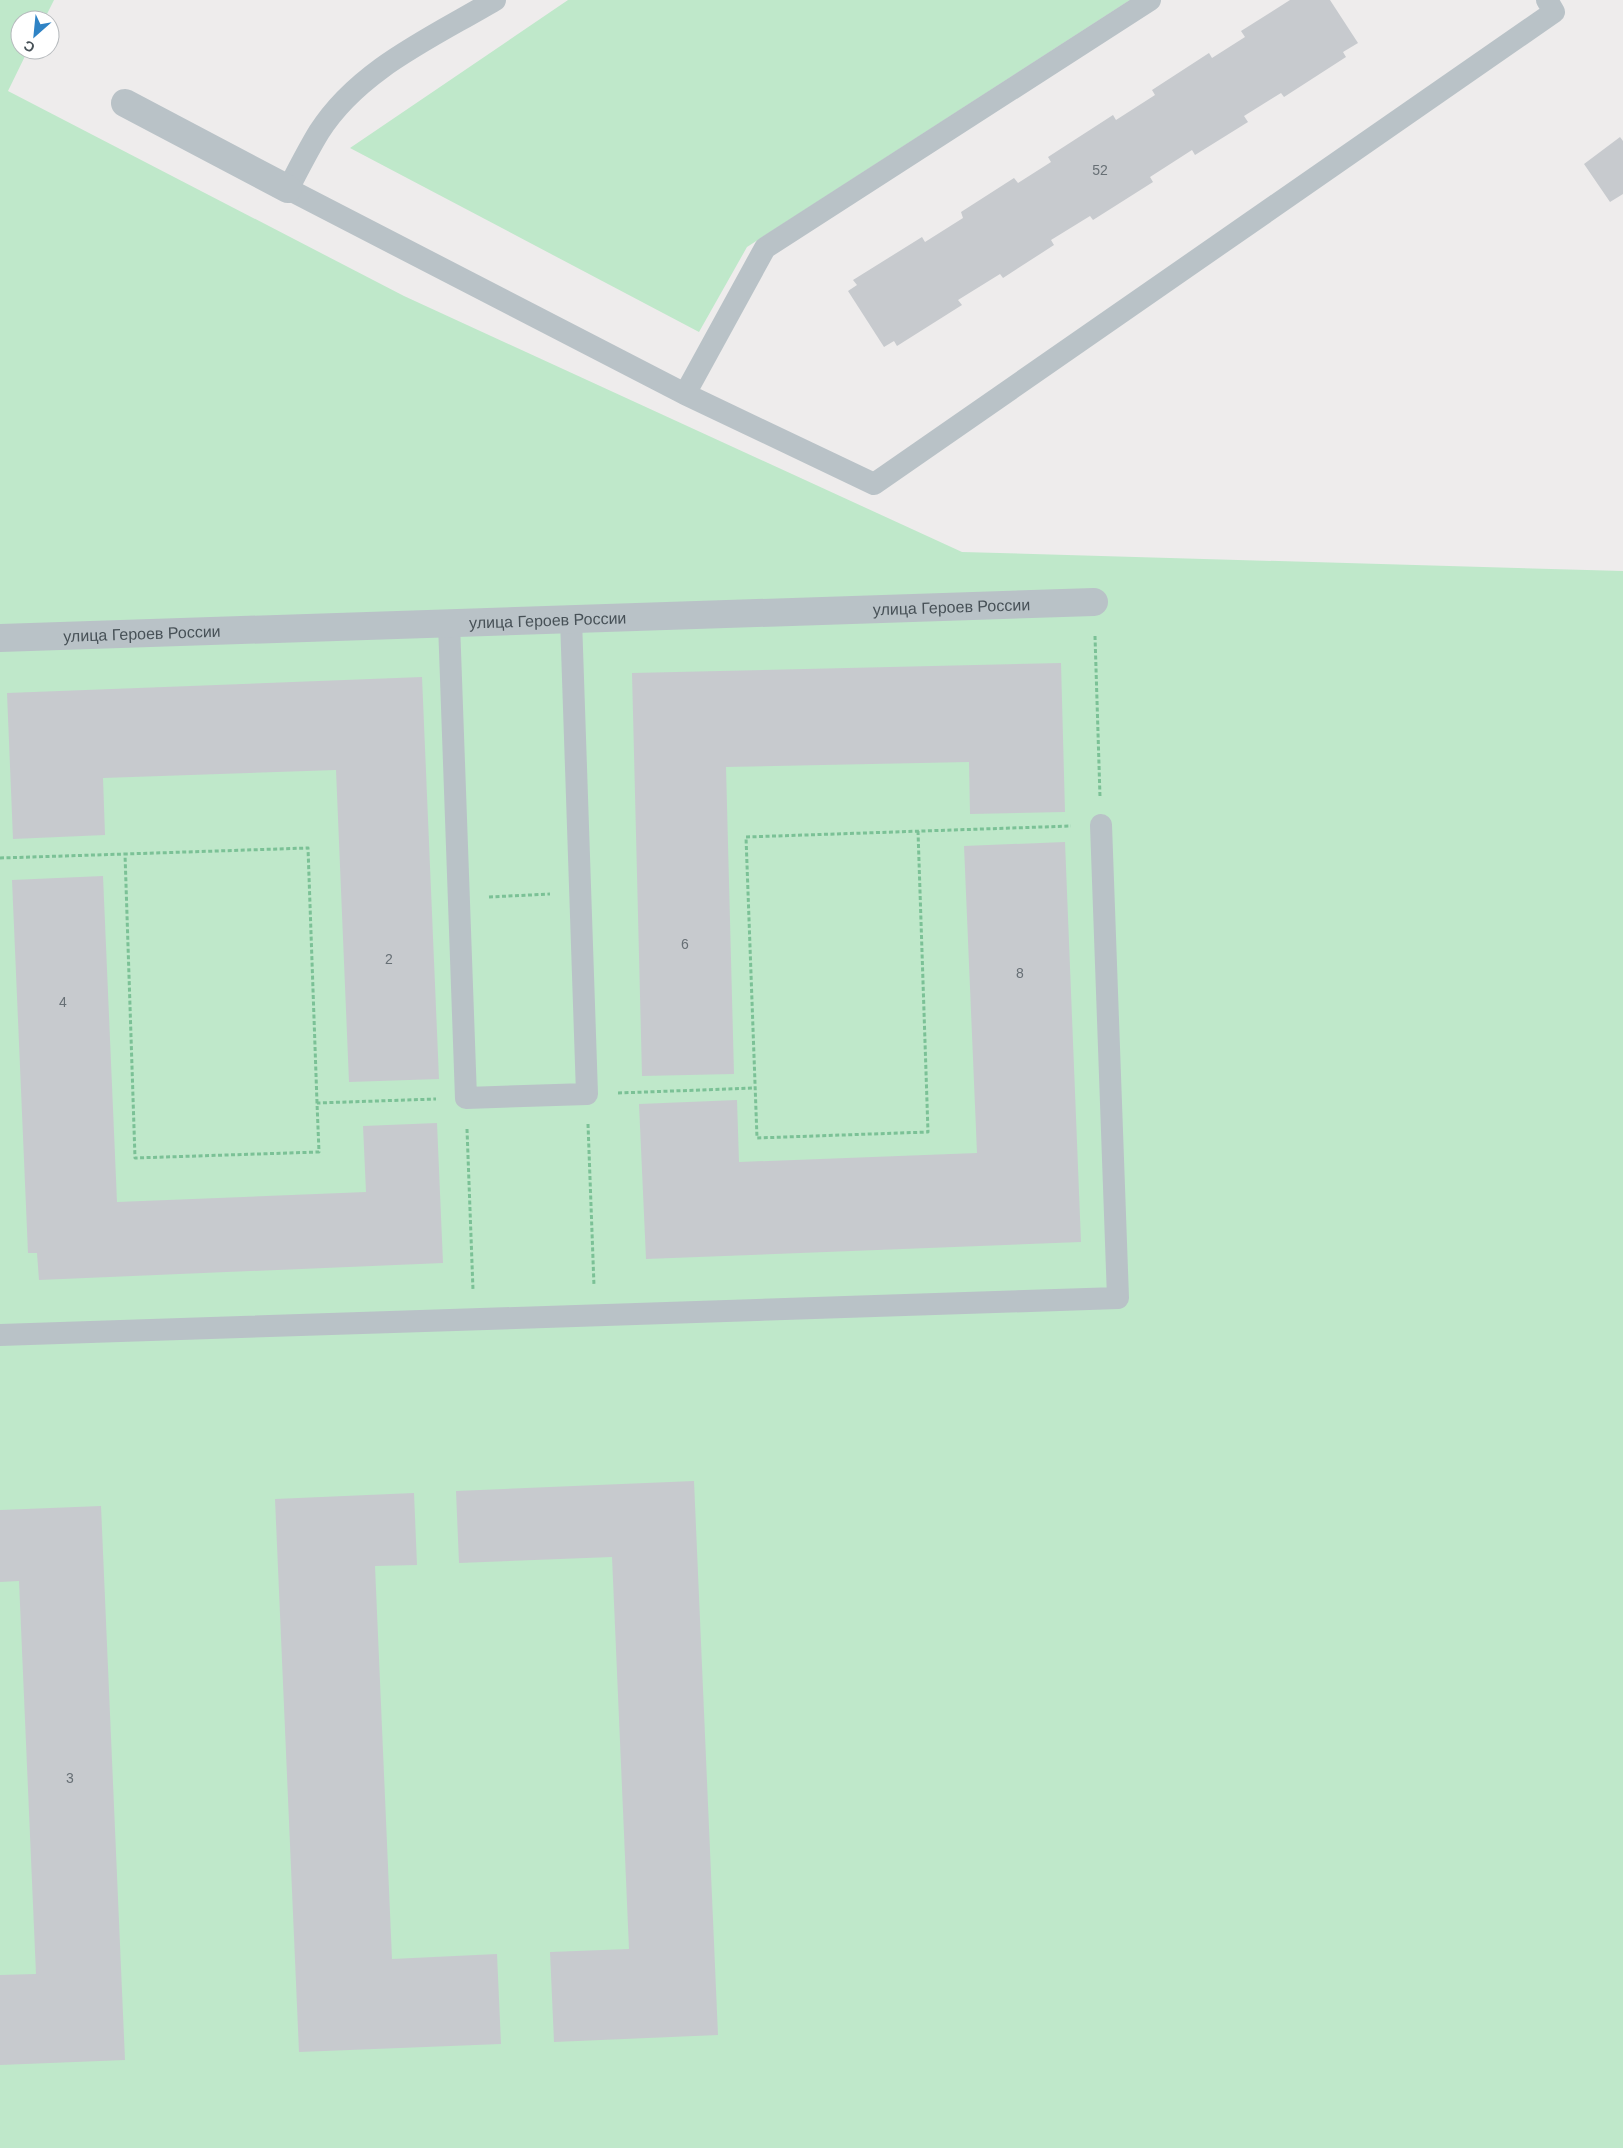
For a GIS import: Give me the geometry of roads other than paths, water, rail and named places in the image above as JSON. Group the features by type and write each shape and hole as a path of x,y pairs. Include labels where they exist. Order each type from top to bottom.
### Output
{"street":[{"path":"125,103 288,189"},
{"name":"улица Героев России","path":"0,638 1094,602"}],"lane":[{"path":"495,0 384,66 366,80 334,113 319,132 288,189 685,394 874,484 1554,12 1547,0"},
{"path":"685,394 765,248 1150,0"},
{"path":"449,624 466,1098 587,1094 571,619"},
{"path":"0,1336 1118,1298 1101,825"}]}
